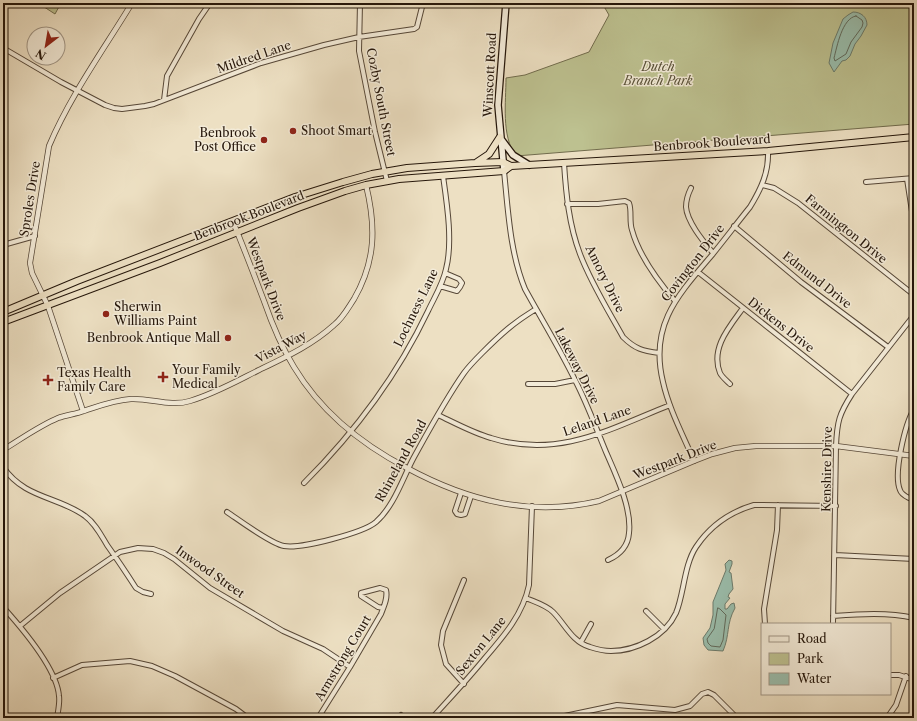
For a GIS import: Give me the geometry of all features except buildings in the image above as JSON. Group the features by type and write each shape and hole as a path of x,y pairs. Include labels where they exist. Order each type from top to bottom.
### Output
{"highway":[{"path":"475,163 489,154 500,137"},
{"name":"Benbrook Boulevard","path":"3,312 77,281 295,197 331,185 385,172 407,168 475,163 503,162 511,166 768,151 914,137"},
{"path":"504,171 511,166"},
{"name":"Benbrook Boulevard","path":"3,322 48,306 298,208 366,185 387,181 504,171"}],"main road":[{"name":"Winscott Road","path":"504,171 498,105 506,3"},
{"path":"500,137 513,155 529,165"}],"street":[{"name":"Sproles Drive","path":"83,411 48,306 30,268 30,263 49,146 78,90 132,3"},
{"path":"164,100 167,76 199,19 211,3 228,5 239,3"},
{"name":"Cozby South Street","path":"360,3 359,50 375,132 387,181"},
{"name":"Mildred Lane","path":"3,48 78,90 114,108 122,109 145,106 164,100 261,63 324,45 415,29 423,3"},
{"name":"Covington Drive","path":"694,461 670,405 662,380 659,353 664,323 675,301 750,207 762,186 768,151"},
{"name":"Amory Drive","path":"564,163 567,204 580,255 598,293 624,336 637,348 659,353"},
{"name":"Lakeway Drive","path":"504,171 508,208 519,271 525,289 575,380 599,434 622,492 628,518 629,534 626,544 620,553 608,560"},
{"name":"Lochness Lane","path":"304,483 329,458 367,412 411,344 440,286 445,273 450,239 443,176"},
{"path":"866,182 914,178"},
{"path":"908,179 912,218"},
{"name":"Vista Way","path":"3,450 38,428 58,418 100,405 129,399 146,399 174,404 202,397 288,357 315,340 340,319 357,293 371,258 373,236 372,216 366,185"},
{"name":"Farmington Drive","path":"762,186 774,188 798,203 914,295"},
{"path":"691,188 686,202 687,211 694,227 713,253"},
{"path":"567,204 629,202 630,224 639,247 658,280 675,301"},
{"name":"Westpark Drive","path":"233,222 277,335 288,357 317,399 351,432 391,460 438,484 461,493 496,502 532,506 551,507 580,505 599,501 712,454 735,448 756,446 836,446 914,456"},
{"name":"Edmund Drive","path":"734,226 801,282 888,347"},
{"path":"3,245 35,236"},
{"name":"Dickens Drive","path":"698,272 852,394"},
{"path":"440,286 457,291 462,283 459,279 445,273"},
{"path":"730,384 720,372 718,364 720,344 723,336 743,308"},
{"name":"Rhineland Road","path":"227,512 269,539 284,546 295,546 334,539 365,529 377,521 393,499 438,415 464,373 511,325 536,310"},
{"name":"Kenshire Drive","path":"833,623 836,446 838,419 852,394 914,315"},
{"path":"528,384 555,384 575,380"},
{"name":"Leland Lane","path":"438,415 489,438 537,446 557,445 577,441 599,434 670,405"},
{"path":"908,498 900,490 898,471 902,437 914,409"},
{"path":"3,467 20,485 35,494 87,517 136,588 151,594"},
{"path":"461,493 455,511 457,514 465,514 471,496"},
{"path":"526,598 540,603 553,612 575,638 588,646 610,651 635,647 649,641 664,629 676,613 686,572 696,548 712,528 729,515 754,505 836,506"},
{"path":"765,623 764,609 778,530 778,505"},
{"name":"Sexton Lane","path":"432,718 464,684 508,631 526,598 529,585 532,506"},
{"name":"Inwood Street","path":"20,626 60,593 114,555 138,548 153,549 174,559 210,588 283,631 323,649 350,667"},
{"path":"835,555 914,559"},
{"path":"464,580 444,631 441,645 446,664 464,684"},
{"name":"Armstrong Court","path":"318,718 381,614 383,608 387,595 386,590 383,588 361,593 361,596 378,607 383,608"},
{"path":"3,607 20,626 50,670 59,696 58,718"},
{"path":"646,611 664,629"},
{"path":"833,616 864,614 902,615 914,618"},
{"path":"581,642 591,624"},
{"path":"53,678 82,665 130,661 152,666 175,676 236,709 248,718"},
{"path":"891,675 906,676 914,680"},
{"path":"887,718 896,705 906,676"},
{"path":"556,718 617,705 675,710 690,706 702,694 708,692 714,695 737,718"}],"green space":[{"path":"38,3 61,3 55,14"},
{"name":"Dutch Branch Park","path":"602,3 914,3 914,124 516,156 511,148 506,129 506,78 525,75 589,52 609,15"}],"water":[{"path":"853,12 859,13 863,16 867,25 855,44 850,56 846,60 842,61 834,72 829,63 833,43 843,19"},
{"path":"729,560 732,561 729,572 731,573 733,589 728,597 730,598 725,604 725,609 734,603 735,608 730,619 727,640 723,651 708,650 704,645 703,638 710,628 713,615 713,602 726,570 725,564"}],"place":[{"name":"Shoot Smart","path":"293,131"},
{"name":"Benbrook Post Office","path":"264,140"},
{"name":"Sherwin Williams Paint","path":"106,314"},
{"name":"Benbrook Antique Mall","path":"228,338"},
{"name":"Your Family Medical","path":"163,377"},
{"name":"Texas Health Family Care","path":"48,380"}]}
